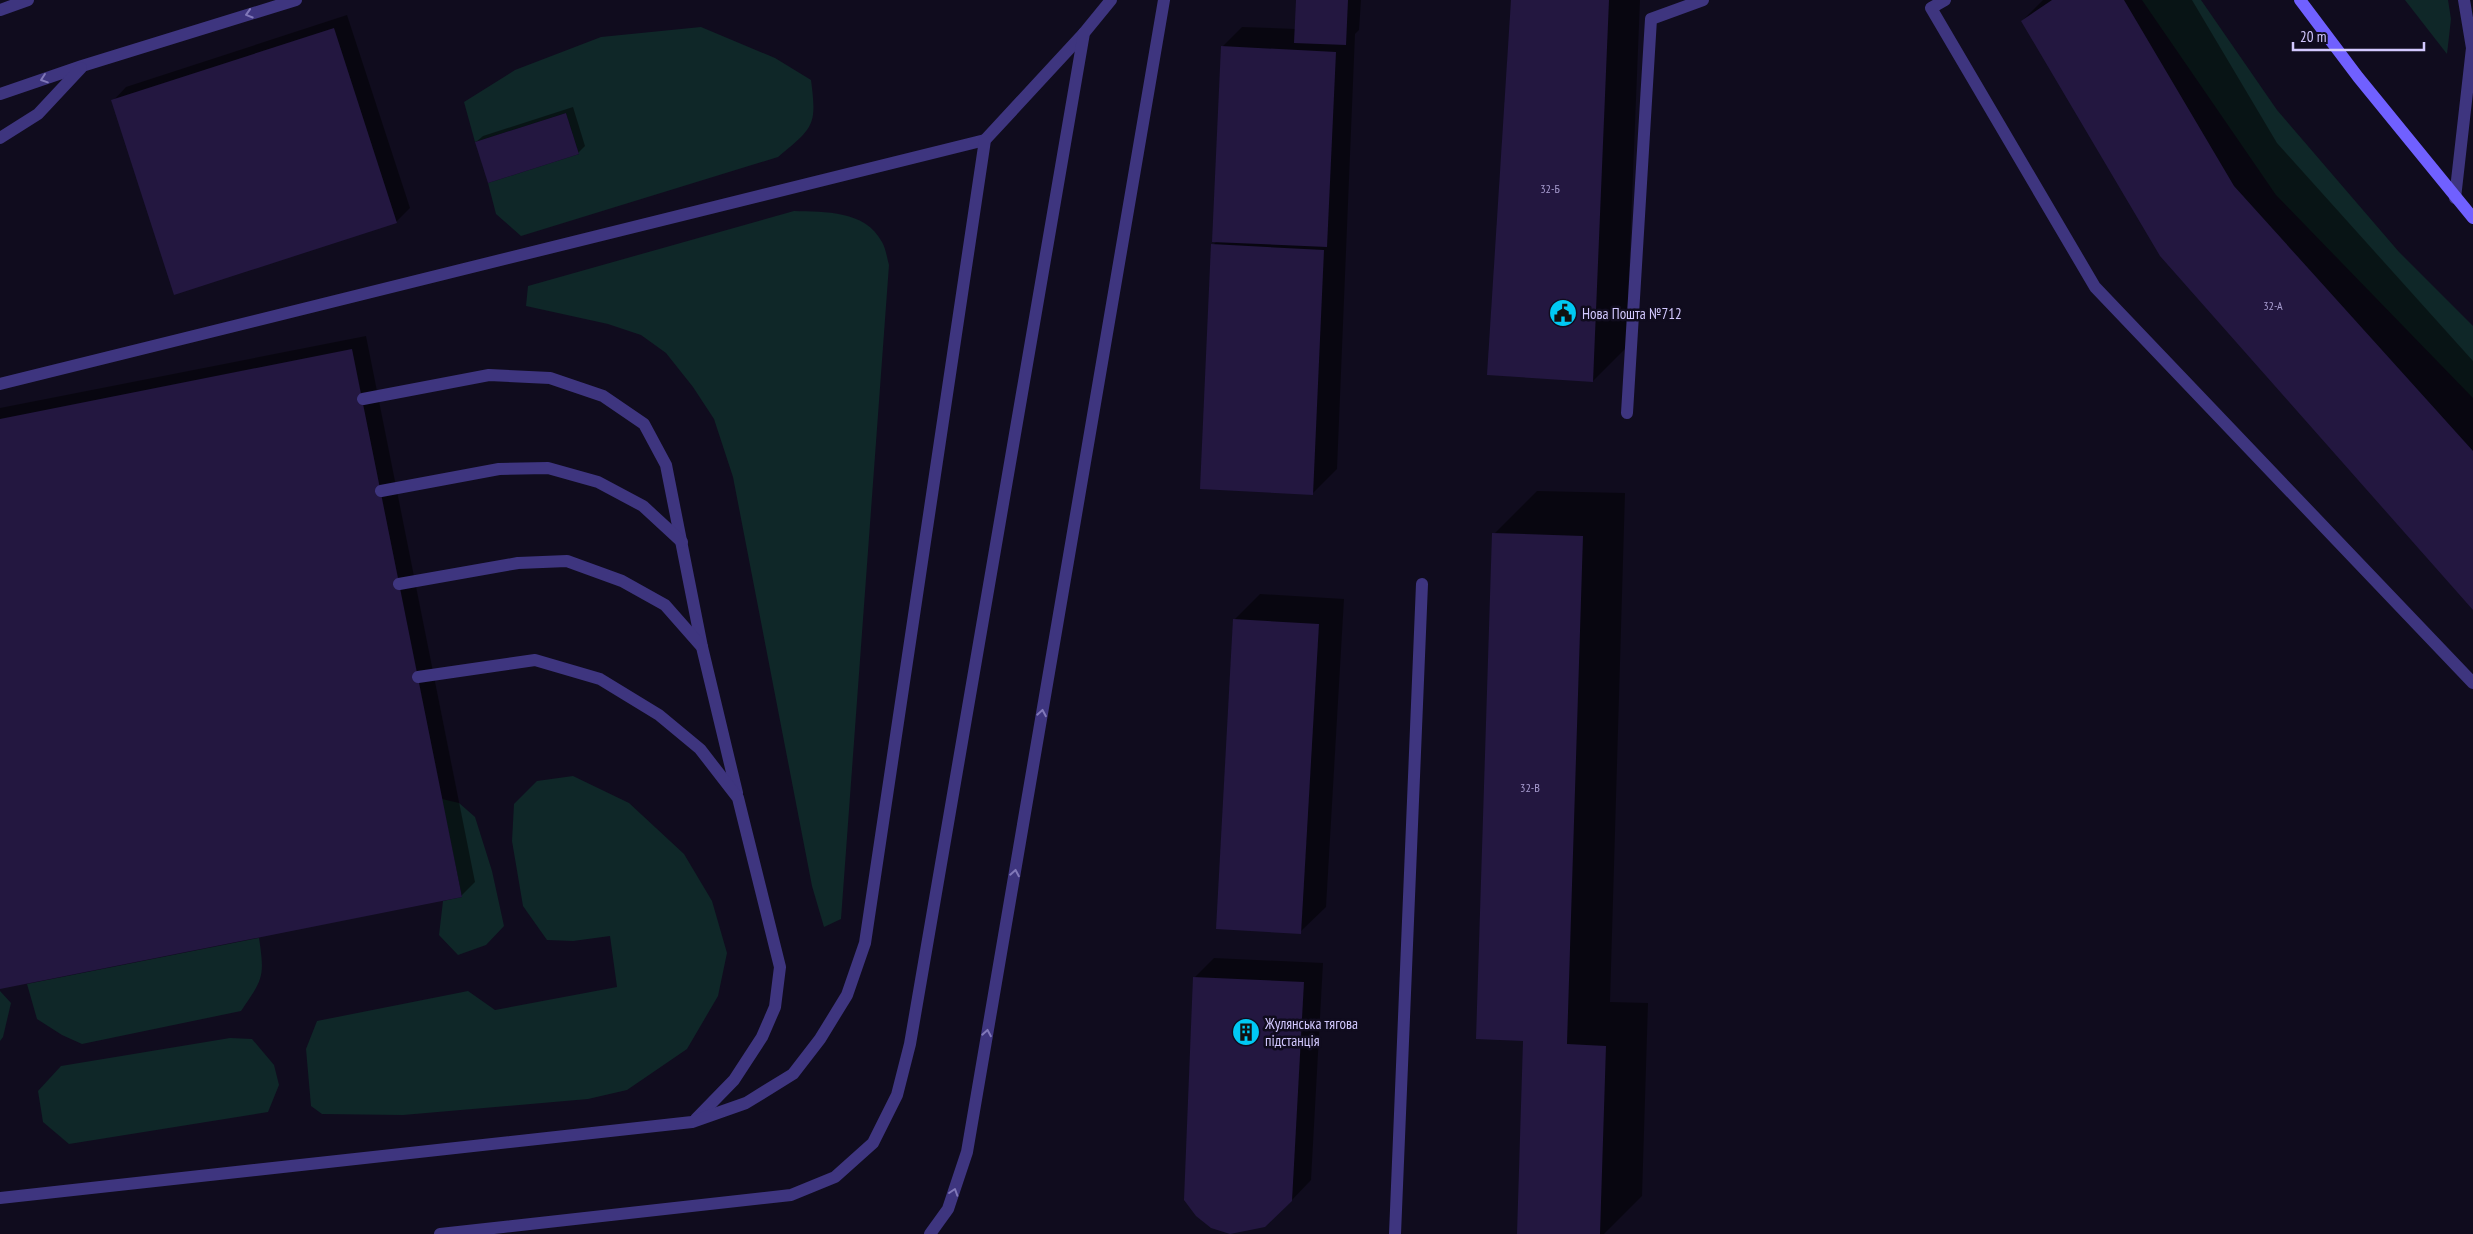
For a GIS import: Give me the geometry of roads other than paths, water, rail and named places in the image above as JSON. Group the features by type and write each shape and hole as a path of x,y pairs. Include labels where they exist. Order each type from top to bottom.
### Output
{"main road":[{"path":"2300,0 2358,78 2473,218"}],"street":[{"path":"0,10 28,0"},
{"path":"0,94 82,66 296,0"},
{"path":"0,384 985,140 1084,34 1111,0"},
{"path":"930,1234 948,1209 967,1152 1164,0"},
{"path":"1627,413 1651,19 1703,0"},
{"path":"1945,0 1929,4 2095,287 2473,683"},
{"path":"2455,198 2472,48 2464,0"},
{"path":"440,1234 791,1195 835,1177 872,1143 897,1095 910,1044 1084,34"},
{"path":"0,138 38,114 82,66"},
{"path":"0,1198 692,1122 746,1103 793,1074 820,1039 847,995 864,943 985,140"},
{"path":"363,398 489,375 550,378 603,396 644,424 666,465 702,647 780,967 775,1007 762,1037 734,1080 692,1122"},
{"path":"381,491 499,469 548,468 598,482 643,506 682,542"},
{"path":"399,584 518,563 567,561 622,581 665,605 702,647"},
{"path":"1395,1234 1422,584"},
{"path":"418,677 535,660 600,679 659,715 700,749 738,798"}],"place":[{"name":"Нова Пошта №712","path":"1563,313"},
{"name":"Жулянська тягова підстанція","path":"1246,1032"}]}
